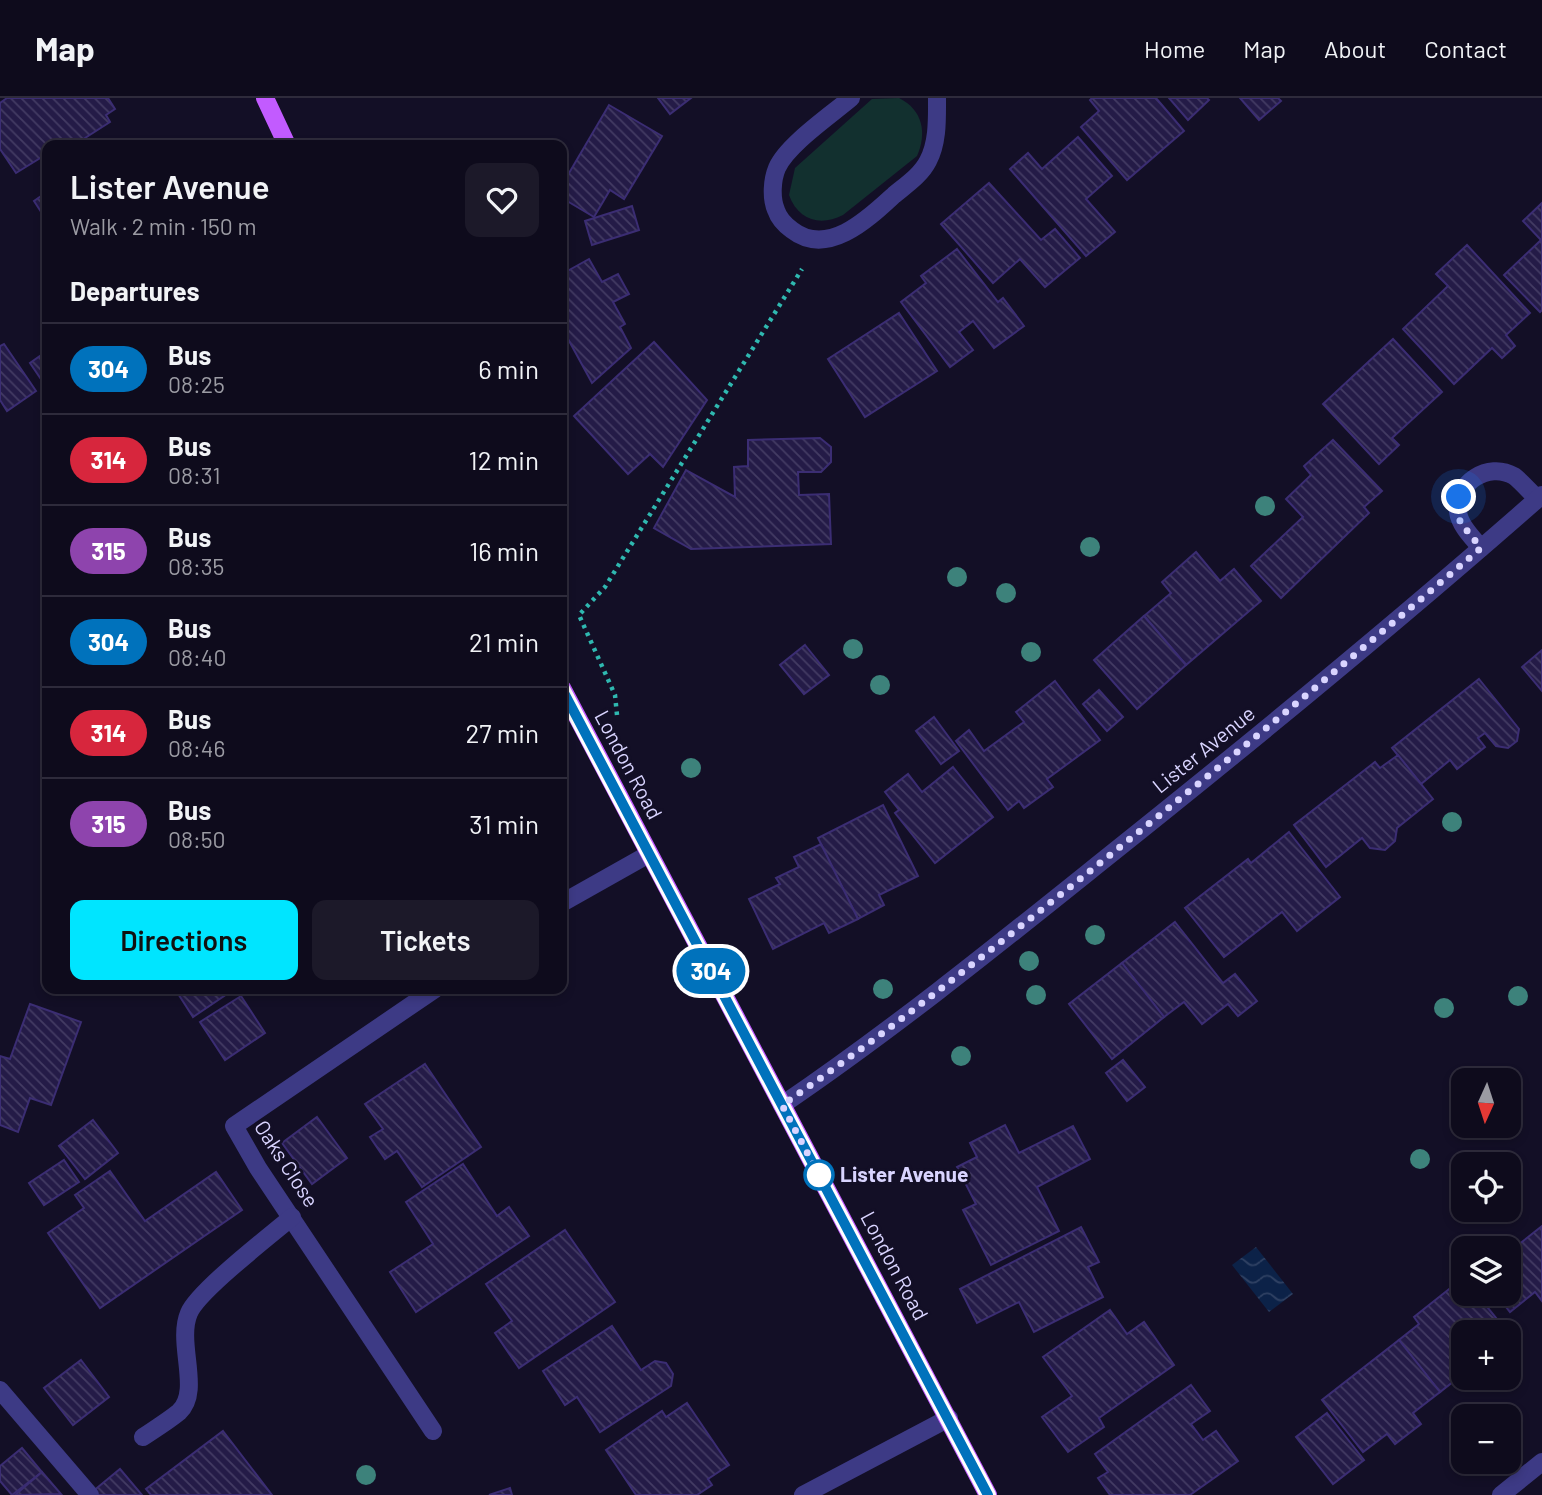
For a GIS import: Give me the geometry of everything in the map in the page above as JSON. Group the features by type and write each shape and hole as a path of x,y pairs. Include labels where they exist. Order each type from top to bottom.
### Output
{"main road":[{"path":"265,98 285,140"},
{"name":"London Road","path":"567,698 988,1495"}],"street":[{"path":"851,98 786,155 777,168 772,192 778,216 791,229 807,238 834,237 862,224 919,174 928,162 936,139 937,98"},
{"name":"Lister Avenue","path":"782,1105 870,1045 977,961 1329,677 1481,548 1540,497 1513,476 1496,472 1480,474 1467,481 1459,497 1460,522 1481,548"},
{"path":"567,900 649,854"},
{"name":"Oaks Close","path":"428,994 234,1126 258,1168 433,1431"},
{"path":"143,1437 181,1410 188,1398 190,1383 185,1360 185,1338 189,1312 216,1283 292,1217"},
{"path":"0,1390 90,1495"},
{"path":"803,1495 949,1419"},
{"path":"1501,1495 1542,1462"}],"path":[{"path":"617,722 614,695 579,614 605,587 801,274 807,238"}],"green space":[{"path":"899,98 913,109 921,123 922,139 917,156 843,215 818,221 798,210 789,195 795,168 872,99"}],"water":[{"path":"1256,1247 1293,1294 1269,1312 1232,1265"}],"building":[{"path":"7,98 108,98 115,109 106,115 110,122 82,140 42,140 42,157 16,173 0,149 0,103"},
{"path":"658,98 691,98 670,114"},
{"path":"1156,98 1184,131 1127,180 1081,127 1099,111 1090,100"},
{"path":"1169,98 1207,98 1209,100 1188,120"},
{"path":"1240,98 1278,98 1281,101 1259,120"},
{"path":"609,105 662,136 624,199 610,190 594,217 567,201 567,176"},
{"path":"1078,137 1112,176 1086,199 1115,232 1086,256 1010,169 1028,153 1042,169"},
{"path":"989,183 1041,240 1055,229 1080,258 1045,287 1020,259 993,283 941,224"},
{"path":"42,195 42,213 34,201"},
{"path":"1542,203 1540,312 1504,275 1541,240 1523,221"},
{"path":"632,206 639,230 592,245 585,221"},
{"path":"1467,245 1530,313 1506,335 1515,346 1502,358 1492,348 1454,384 1403,329 1448,286 1436,274"},
{"path":"957,249 998,302 1003,298 1024,326 994,348 973,321 959,332 973,350 950,367 901,302 926,283 921,276"},
{"path":"589,259 602,282 618,274 629,294 613,302 625,324 620,327 631,348 592,383 567,337 567,271"},
{"path":"899,313 937,371 865,417 828,359"},
{"path":"1393,339 1442,392 1392,438 1399,445 1379,464 1323,404"},
{"path":"654,342 707,400 663,467 650,454 628,474 574,416"},
{"path":"4,344 36,391 7,411 0,400 0,346"},
{"path":"42,355 42,381 30,363"},
{"path":"820,438 831,447 831,462 821,472 798,472 799,495 829,494 831,544 691,549 654,528 686,470 735,497 734,467 748,466 748,440"},
{"path":"1333,440 1382,491 1364,507 1369,513 1281,598 1251,566 1303,517 1286,499 1311,475 1304,466"},
{"path":"1196,552 1220,581 1234,569 1261,601 1186,665 1144,616 1171,593 1162,582"},
{"path":"1144,616 1186,665 1137,709 1094,660"},
{"path":"805,645 829,675 804,694 780,665"},
{"path":"1542,650 1542,691 1522,667"},
{"path":"1479,679 1519,729 1517,741 1508,748 1496,746 1485,733 1478,738 1485,747 1457,769 1450,760 1421,784 1392,748"},
{"path":"1055,681 1100,740 1047,779 1053,787 1024,808 1019,801 1008,810 956,741 969,730 984,751 1024,722 1016,712"},
{"path":"1099,690 1123,717 1107,731 1083,704"},
{"path":"934,717 959,751 941,764 916,731"},
{"path":"1398,755 1433,799 1397,828 1395,841 1385,850 1370,848 1362,838 1326,867 1294,825 1375,762 1380,768"},
{"path":"953,767 993,817 935,863 895,813 899,810 885,792 908,774 922,792"},
{"path":"883,805 918,876 879,895 884,905 858,919 818,838"},
{"path":"1289,832 1340,897 1297,931 1282,912 1224,957 1185,908 1248,859 1251,863"},
{"path":"821,844 858,919 829,933 824,923 773,949 749,899 780,884 776,878 799,867 794,857"},
{"path":"1175,922 1223,983 1235,974 1257,1001 1238,1016 1228,1004 1202,1024 1184,1002 1164,1017 1122,963"},
{"path":"1122,963 1164,1017 1112,1059 1069,1004"},
{"path":"178,994 227,994 193,1017"},
{"path":"241,996 265,1033 225,1060 200,1022"},
{"path":"30,1004 81,1022 51,1105 30,1098 18,1132 0,1125 0,1056 10,1059"},
{"path":"1123,1060 1145,1087 1127,1101 1106,1073"},
{"path":"425,1064 481,1147 422,1187 397,1151 385,1159 370,1137 383,1129 365,1104"},
{"path":"317,1117 347,1158 312,1184 282,1143"},
{"path":"93,1120 118,1153 85,1179 59,1146"},
{"path":"1005,1125 1019,1153 1073,1126 1090,1159 1037,1187 1059,1231 991,1265 963,1210 976,1204 957,1167 977,1157 970,1143"},
{"path":"64,1160 79,1182 44,1205 29,1183"},
{"path":"463,1164 497,1216 509,1207 529,1236 416,1312 390,1272 433,1244 406,1202"},
{"path":"110,1171 145,1221 216,1172 242,1210 100,1308 48,1233 84,1208 75,1195"},
{"path":"1542,1226 1542,1301 1535,1292 1521,1303 1521,1243"},
{"path":"1081,1227 1099,1262 1088,1267 1103,1297 1034,1332 1019,1302 977,1323 960,1289"},
{"path":"565,1230 615,1302 519,1368 495,1333 512,1321 486,1284"},
{"path":"1451,1288 1451,1306 1486,1306 1497,1319 1451,1320 1451,1383 1440,1392 1399,1340 1419,1324 1414,1317"},
{"path":"1505,1306 1518,1306 1510,1312"},
{"path":"1110,1310 1127,1334 1144,1322 1174,1365 1099,1418 1104,1427 1068,1452 1042,1417 1072,1396 1043,1357"},
{"path":"612,1326 641,1370 655,1361 666,1363 673,1374 671,1386 600,1432 577,1397 565,1405 543,1371"},
{"path":"1399,1340 1440,1392 1413,1413 1421,1424 1395,1444 1387,1434 1363,1452 1322,1400"},
{"path":"81,1360 109,1397 73,1425 44,1388"},
{"path":"1191,1385 1210,1411 1191,1424 1203,1440 1216,1431 1238,1461 1190,1495 1110,1495 1098,1478 1108,1472 1095,1454"},
{"path":"687,1403 729,1465 708,1479 712,1485 697,1495 636,1495 606,1450 662,1411 666,1417"},
{"path":"1327,1413 1364,1460 1333,1484 1296,1437"},
{"path":"223,1431 272,1495 151,1495 146,1489"},
{"path":"22,1448 42,1472 12,1495 0,1481 0,1466"},
{"path":"120,1469 142,1495 95,1495 92,1492"},
{"path":"42,1472 61,1494 15,1495"},
{"path":"510,1488 512,1495 489,1495"}],"bus line":[{"name":"304","path":"567,698 988,1495"}],"place":[{"name":"Lister Avenue","path":"819,1175"}],"route":[{"path":"819,1175 820,1177 782,1105 870,1045 977,961 1329,677 1481,548 1460,522 1459,497"}]}
